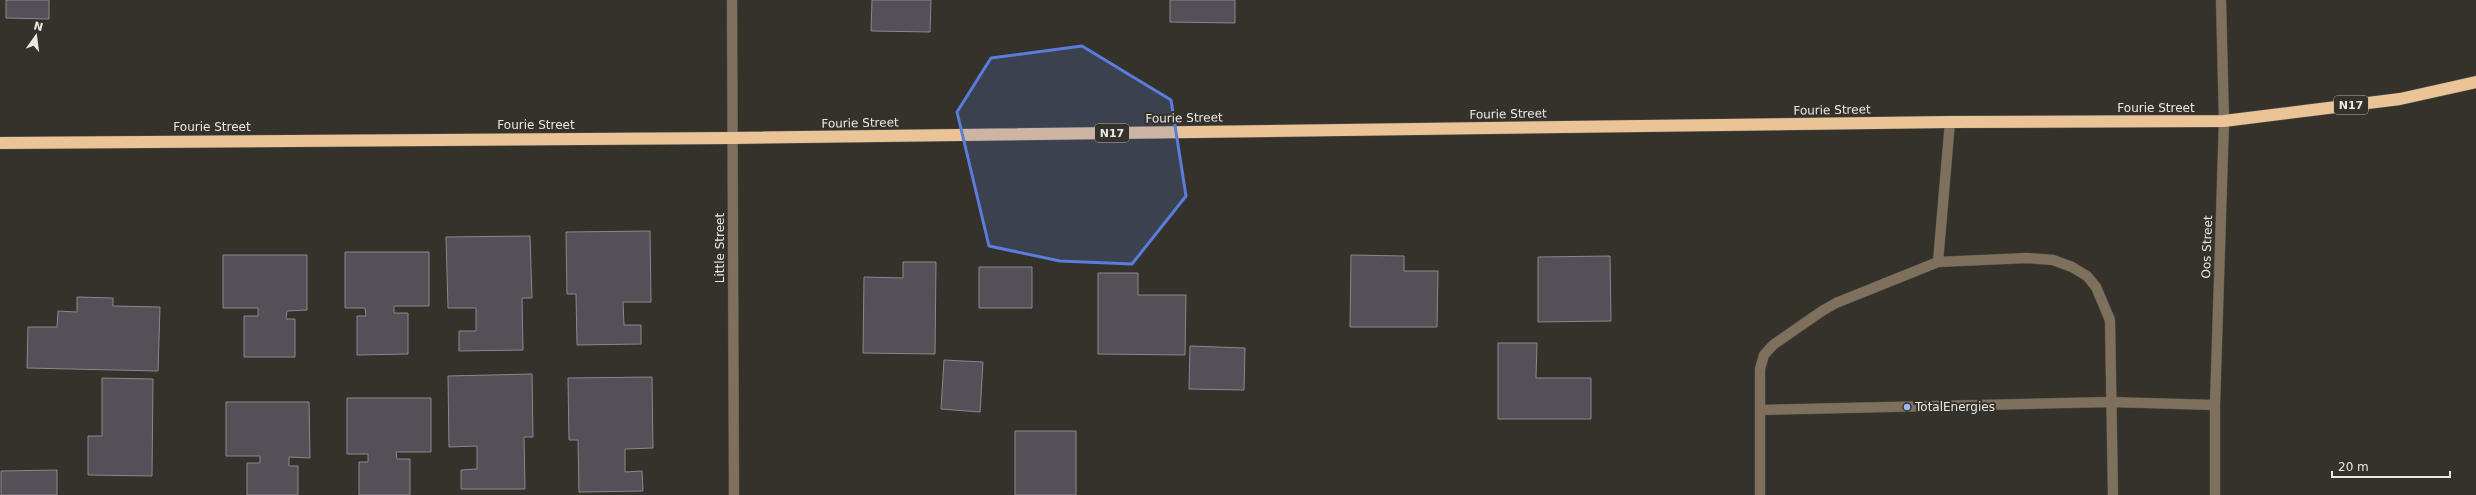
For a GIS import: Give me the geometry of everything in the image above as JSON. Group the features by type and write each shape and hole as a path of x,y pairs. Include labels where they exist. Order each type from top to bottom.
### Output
{"highway":[{"name":"N17","path":"2224,121 2400,99 2476,82"},
{"name":"Fourie Street","path":"0,142 733,138 1950,122 2224,121"}],"street":[{"name":"Little Street","path":"732,0 734,495"},
{"name":"Oos Street","path":"2215,495 2215,405 2224,121 2221,0"},
{"path":"1938,262 1950,122"},
{"path":"1760,495 1761,362 1773,345 1836,303 1938,262 2027,258 2053,260 2072,267 2086,276 2096,287 2110,320 2110,402 2113,495"},
{"path":"1760,410 2110,402 2215,405"}],"highlighted area":[{"path":"1082,46 1171,100 1186,196 1132,264 1060,261 989,246 957,112 991,58"}],"building":[{"path":"6,0 49,0 49,19 6,18"},
{"path":"872,0 931,0 930,32 871,31"},
{"path":"1170,0 1235,0 1235,23 1170,22"},
{"path":"650,231 651,302 623,302 624,325 641,325 641,344 577,345 576,294 567,294 566,232"},
{"path":"530,236 532,298 522,298 523,350 459,351 459,331 476,331 476,308 448,308 446,237"},
{"path":"345,252 429,252 429,306 394,306 394,313 408,313 408,354 357,355 357,316 366,316 365,308 345,308"},
{"path":"223,255 307,255 307,310 287,311 286,319 295,319 295,357 244,357 244,316 258,316 258,308 223,308"},
{"path":"1351,255 1404,256 1404,271 1438,271 1437,327 1350,327"},
{"path":"1610,256 1611,321 1538,322 1538,257"},
{"path":"903,262 936,262 935,354 863,353 864,277 903,278"},
{"path":"979,267 1032,267 1032,308 979,308"},
{"path":"1098,273 1138,273 1138,295 1186,295 1185,355 1098,354"},
{"path":"77,297 113,298 113,306 160,307 158,371 27,368 28,327 57,327 58,311 77,312"},
{"path":"1498,343 1537,343 1536,378 1591,378 1591,419 1498,419"},
{"path":"1190,346 1245,348 1244,390 1189,389"},
{"path":"944,360 983,362 980,412 941,409"},
{"path":"532,374 533,437 524,437 525,489 461,489 461,470 477,469 477,446 449,447 448,376"},
{"path":"652,377 653,448 625,449 625,472 642,471 643,491 579,492 578,440 569,440 568,378"},
{"path":"102,378 153,379 152,476 88,475 88,436 102,436"},
{"path":"347,398 431,398 431,452 396,452 397,459 410,459 410,495 359,495 359,462 368,462 368,454 347,454"},
{"path":"226,402 309,402 310,458 289,457 289,466 298,466 298,495 247,495 247,463 260,463 260,456 226,456"},
{"path":"1015,431 1076,431 1076,495 1015,495"},
{"path":"57,470 57,495 1,495 1,471"}],"place":[{"name":"TotalEnergies","path":"1907,407"}]}
